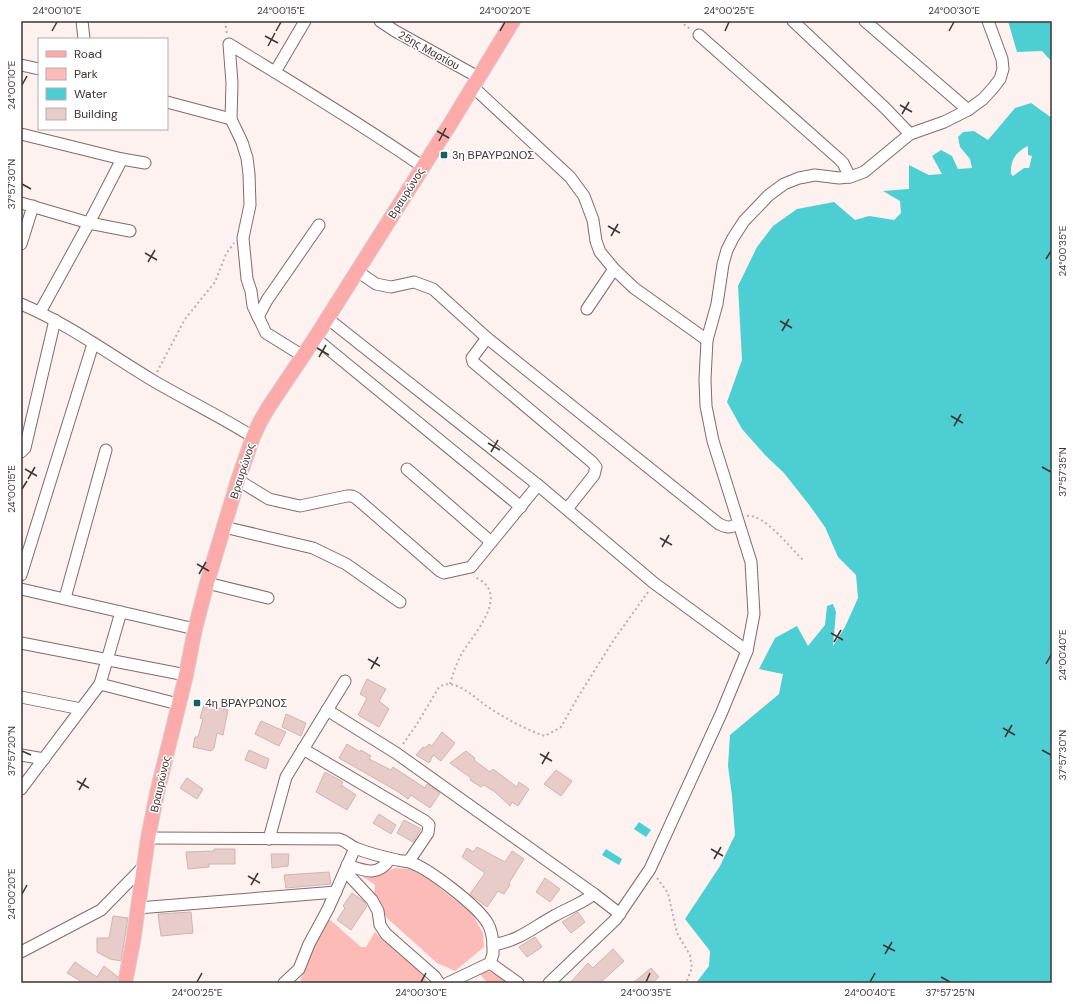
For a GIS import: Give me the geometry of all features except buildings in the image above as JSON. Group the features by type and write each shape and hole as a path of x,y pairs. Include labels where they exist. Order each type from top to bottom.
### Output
{"main road":[{"name":"Βραυρώνος","path":"125,983 148,838 157,793 186,675 195,629 207,583 238,480 253,437 268,408 315,338 513,21"}],"street":[{"path":"82,21 84,38"},
{"path":"275,72 305,21"},
{"name":"25ης Μαρτίου","path":"380,21 475,82 570,177 584,196 600,252 614,269 634,288 707,340"},
{"path":"793,21 885,108 910,134"},
{"path":"865,21 968,110"},
{"path":"549,983 620,914 650,869 721,714 747,650 754,614 751,562 713,441 706,406 707,340 717,304 723,264 727,250 733,238 748,216 769,194 784,184 799,178 815,175 839,178 850,177 864,172 910,134 933,127 968,110 983,99 1000,79 1003,69 1002,59 988,21"},
{"path":"699,35 838,159 843,164 850,177"},
{"path":"229,44 379,137 423,167"},
{"path":"229,44 232,83 230,119 242,142 247,158 250,205 243,238 247,279 251,291 253,306 266,333 303,356"},
{"path":"21,65 38,69"},
{"path":"168,102 230,119"},
{"path":"21,134 122,159 144,162"},
{"path":"40,312 122,159"},
{"path":"21,203 89,223 130,231"},
{"path":"21,244 33,206"},
{"path":"258,317 267,300 319,225"},
{"path":"587,309 614,269"},
{"path":"357,271 376,284 391,287 414,282 433,289 487,338 718,524 727,528 738,524"},
{"path":"21,304 56,320 153,380 253,437"},
{"path":"327,318 538,485 654,583 747,650"},
{"path":"21,452 25,448 56,320"},
{"path":"315,338 521,507"},
{"path":"487,338 472,358 473,362 592,462 596,467 594,475 567,509"},
{"path":"21,575 93,344"},
{"path":"65,598 106,450"},
{"path":"407,469 491,542"},
{"path":"238,480 269,499 300,506 352,496 444,573 471,567 538,485"},
{"path":"224,527 313,548 346,564 400,602"},
{"path":"207,583 268,598"},
{"path":"21,589 195,629"},
{"path":"21,789 100,684 121,612"},
{"path":"21,643 186,675"},
{"path":"269,839 286,778 345,681"},
{"path":"100,684 178,704"},
{"path":"21,697 81,708"},
{"path":"327,710 396,753 620,914"},
{"path":"303,750 425,821 428,825 428,834 408,861"},
{"path":"21,755 44,759"},
{"path":"148,838 339,840 346,841 355,848 390,859 403,862 408,861 427,871 457,893 480,912 490,926 493,945 493,954 490,962 448,983"},
{"path":"284,983 299,969 309,944 336,892 355,848"},
{"path":"346,868 372,871 380,869 390,859"},
{"path":"21,952 101,910 144,866"},
{"path":"346,868 372,900 378,911 380,925 386,934 435,977 439,983"},
{"path":"138,908 336,892"},
{"path":"493,945 507,942 524,935 555,915 594,894"},
{"path":"490,962 518,983"}],"path":[{"path":"225,21 229,44"},
{"path":"153,380 185,319 215,282 226,254 232,244 243,238"},
{"path":"738,524 742,516 750,515 758,519 772,528 804,561"},
{"path":"450,684 460,656 482,623 491,604 490,594 486,585 464,569"},
{"path":"396,753 417,724 439,687 450,684 456,685 463,689 485,705 533,732 545,736 561,727 613,641 654,583"},
{"path":"650,869 668,892 677,933 690,956 692,968 686,983"}],"green space":[{"path":"395,868 409,869 427,877 471,912 483,933 484,947 455,971 437,963 387,918 374,896 375,885 362,876 380,874"},
{"path":"328,918 361,947 366,947 375,932 416,966 423,974 427,983 300,983 307,960"},
{"path":"480,969 501,975 512,983 487,983 480,974"}],"water":[{"path":"1008,21 1052,21 1052,62 1042,51 1017,52"},
{"path":"1031,103 1052,118 1052,983 696,983 709,966 710,951 685,919 720,866 735,835 728,766 730,735 779,694 783,674 759,669 775,638 797,626 808,646 825,625 827,606 833,604 836,612 833,646 845,627 858,598 856,575 838,557 825,527 784,473 765,455 742,429 727,402 742,360 738,286 757,247 773,226 797,209 834,202 855,220 869,216 894,220 901,213 900,201 883,191 909,189 909,165 929,175 942,174 932,156 941,150 952,156 958,169 972,168 970,159 960,147 958,137 963,132 974,131 988,140 1015,108","holes":["1028,146 1028,155 1032,156 1029,168 1024,168 1013,176 1011,174 1011,169 1015,157"]},
{"path":"639,822 651,830 646,837 634,829"},
{"path":"606,849 622,859 619,865 602,855"}],"place":[{"name":"3η ΒΡΑΥΡΩΝΟΣ","path":"444,155"},
{"name":"4η ΒΡΑΥΡΩΝΟΣ","path":"197,703"}]}
